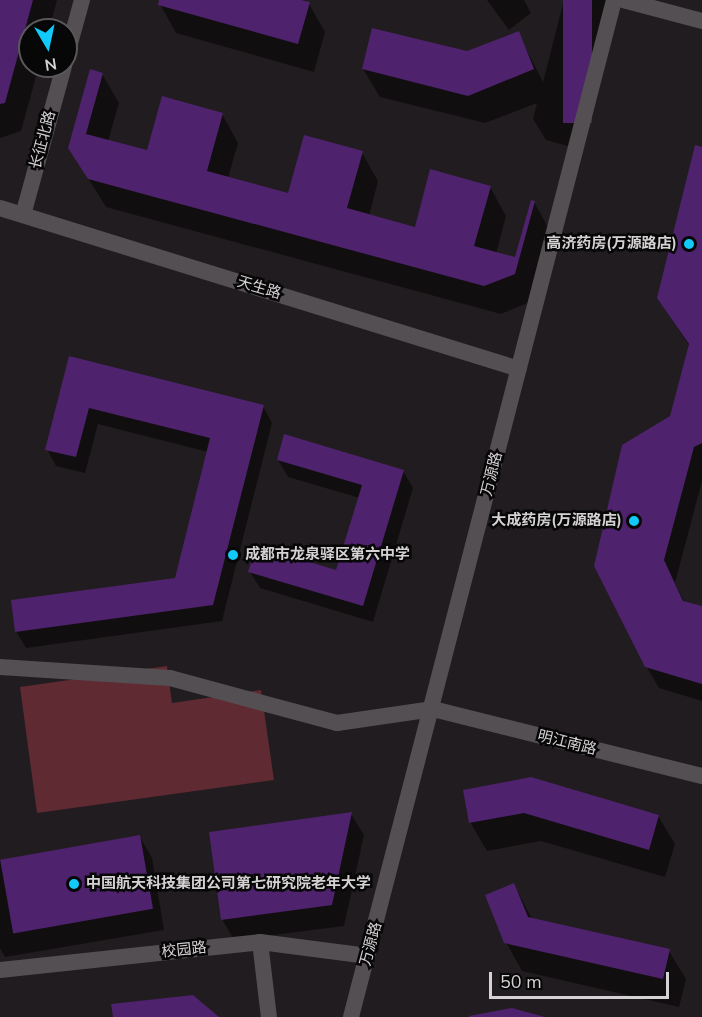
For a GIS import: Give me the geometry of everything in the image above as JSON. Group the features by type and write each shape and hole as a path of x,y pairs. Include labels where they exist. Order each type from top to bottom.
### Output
{"street":[{"path":"77,18 82,0"},
{"name":"万源路","path":"351,1017 433,709 614,0"},
{"path":"623,0 702,21"},
{"name":"长征北路","path":"23,215 61,78"},
{"name":"天生路","path":"0,208 519,369"},
{"path":"0,667 170,678 337,723 433,709"},
{"name":"明江南路","path":"433,709 702,776"},
{"path":"260,942 269,1017"},
{"name":"校园路","path":"0,970 260,942 368,956"}],"shaded area":[{"path":"167,666 172,703 261,690 274,780 37,813 20,687"}],"building":[{"path":"0,0 33,0 28,18 18,18 18,55 5,103 0,104"},
{"path":"159,0 301,0 310,2 298,44 158,5"},
{"path":"563,0 592,0 592,123 563,123"},
{"path":"372,28 467,51 519,31 534,69 468,96 362,69"},
{"path":"90,69 103,73 86,134 147,150 162,96 223,113 207,171 288,193 304,135 363,151 347,208 415,227 430,169 491,186 474,246 515,257 531,200 535,201 515,274 484,286 88,179 68,148"},
{"path":"695,145 702,147 702,443 694,447 664,560 683,601 702,606 702,684 645,667 594,566 622,445 670,416 689,344 657,298"},
{"path":"69,356 264,405 213,605 15,632 11,600 175,578 210,438 89,408 76,457 45,450"},
{"path":"284,434 404,470 363,606 248,572 256,546 336,570 362,485 277,460"},
{"path":"531,777 659,815 649,850 524,813 469,823 463,790"},
{"path":"352,812 332,905 221,920 209,832"},
{"name":"中国航天科技集团公司第七研究院老年大学","path":"140,835 153,909 13,934 0,860"},
{"path":"514,883 528,917 670,949 663,979 504,943 485,895"},
{"path":"193,995 219,1017 113,1017 111,1004"},
{"path":"512,1008 545,1017 469,1017 469,1016"}],"place":[{"name":"高济药房(万源路店)","path":"689,244"},
{"name":"大成药房(万源路店)","path":"634,521"},
{"name":"成都市龙泉驿区第六中学","path":"233,555"},
{"name":"中国航天科技集团公司第七研究院老年大学","path":"74,884"}]}
